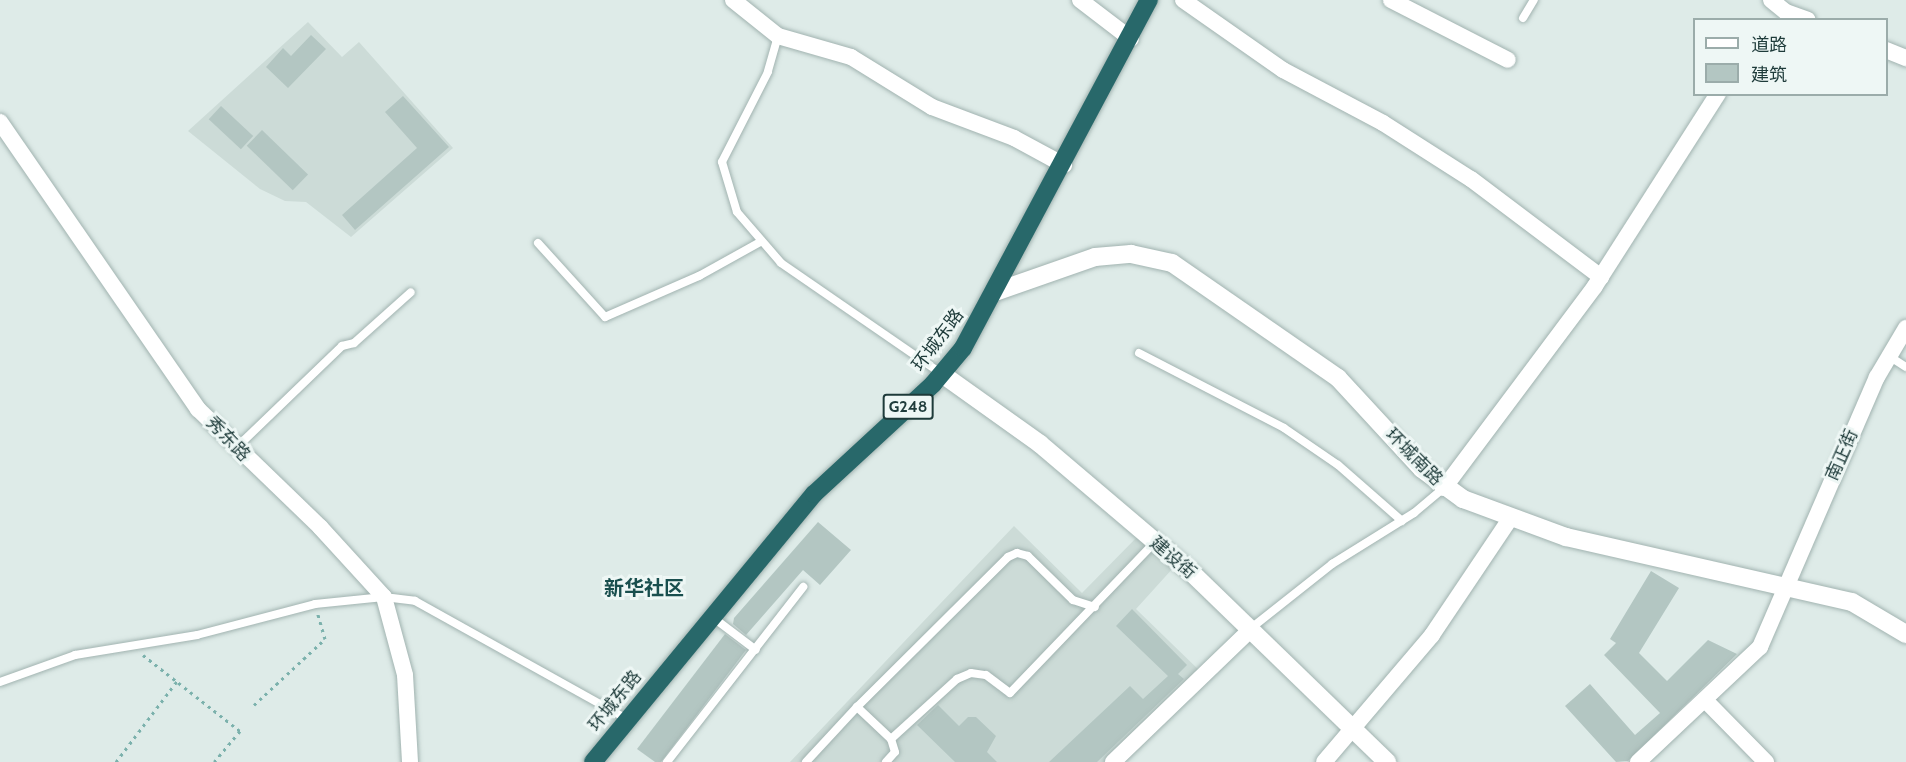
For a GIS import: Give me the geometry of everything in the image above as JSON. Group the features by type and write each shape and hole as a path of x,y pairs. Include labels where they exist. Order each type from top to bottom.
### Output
{"highway":[{"name":"环城东路","path":"593,762 711,616 814,494 942,374 995,292 1131,39 1149,0"}],"street":[{"path":"733,0 778,36 851,57 926,104 1014,138 1064,165"},
{"path":"1080,0 1131,39"},
{"path":"1183,0 1283,70 1383,123 1471,179 1560,251 1601,277"},
{"path":"1391,0 1508,60"},
{"path":"1774,9 1802,18"},
{"path":"1888,50 1906,58"},
{"path":"1444,488 1601,277 1717,96"},
{"name":"秀东路","path":"0,122 178,383 236,448 320,527 384,597 405,675 410,762"},
{"name":"环城南路","path":"995,292 1095,257 1131,254 1172,263 1338,378 1444,488 1510,519 1566,537 1852,602 1906,634"},
{"name":"南正街","path":"1638,762 1706,701 1760,647 1774,624 1785,586 1888,356 1906,328"},
{"name":"建设街","path":"942,374 1040,444 1155,542 1387,762"},
{"path":"1324,762 1354,730 1432,635 1510,519"},
{"path":"1113,762 1250,630"},
{"path":"1706,701 1766,762"}],"lane":[{"path":"1523,18 1534,0"},
{"path":"778,36 768,72 721,169 737,212 760,242 781,263 942,374"},
{"path":"538,243 605,317 699,276 760,242"},
{"path":"236,448 342,346 354,343 411,292"},
{"path":"1139,353 1284,428 1338,465 1402,521"},
{"path":"1888,356 1906,367"},
{"path":"1250,630 1332,564 1402,521 1444,488"},
{"path":"891,740 957,679 971,673 986,675 1010,693 1155,542"},
{"path":"806,762 857,707 1011,554 1028,556 1072,600 1095,607"},
{"path":"667,762 803,587"},
{"path":"0,682 75,655 197,635 315,604 384,597 415,601 627,719"},
{"path":"711,616 756,650"},
{"path":"857,707 891,740 895,753 886,762"}],"path":[{"path":"255,705 325,639 315,604"},
{"path":"133,645 240,731 214,762"},
{"path":"116,762 177,681"}],"shaded area":[{"path":"308,22 342,57 359,42 453,148 351,237 306,202 285,201 260,189 188,131"},
{"path":"1014,526 1082,593 1138,536 1174,567 1136,609 1202,673 1104,762 790,762"}],"building":[{"path":"311,35 326,49 288,88 266,67 283,48 291,56"},
{"path":"403,96 449,147 355,230 342,215 417,148 385,112"},
{"path":"221,106 253,136 241,149 209,119"},
{"path":"262,130 308,174 293,190 247,146"},
{"path":"818,522 851,550 820,585 803,570 746,635 733,624 734,618"},
{"path":"1651,571 1679,588 1639,653 1667,681 1708,640 1737,654 1628,761 1616,762 1565,706 1590,684 1635,735 1660,713 1604,655 1616,643 1610,639"},
{"path":"1132,609 1187,665 1178,674 1184,679 1097,762 1049,762 1130,686 1143,699 1168,676 1116,626"},
{"path":"725,634 746,650 661,762 655,762 637,749"},
{"path":"938,705 959,726 968,717 976,717 996,736 987,752 997,762 955,762 917,725"}],"district":[{"name":"新华社区","path":"644,588"}]}
